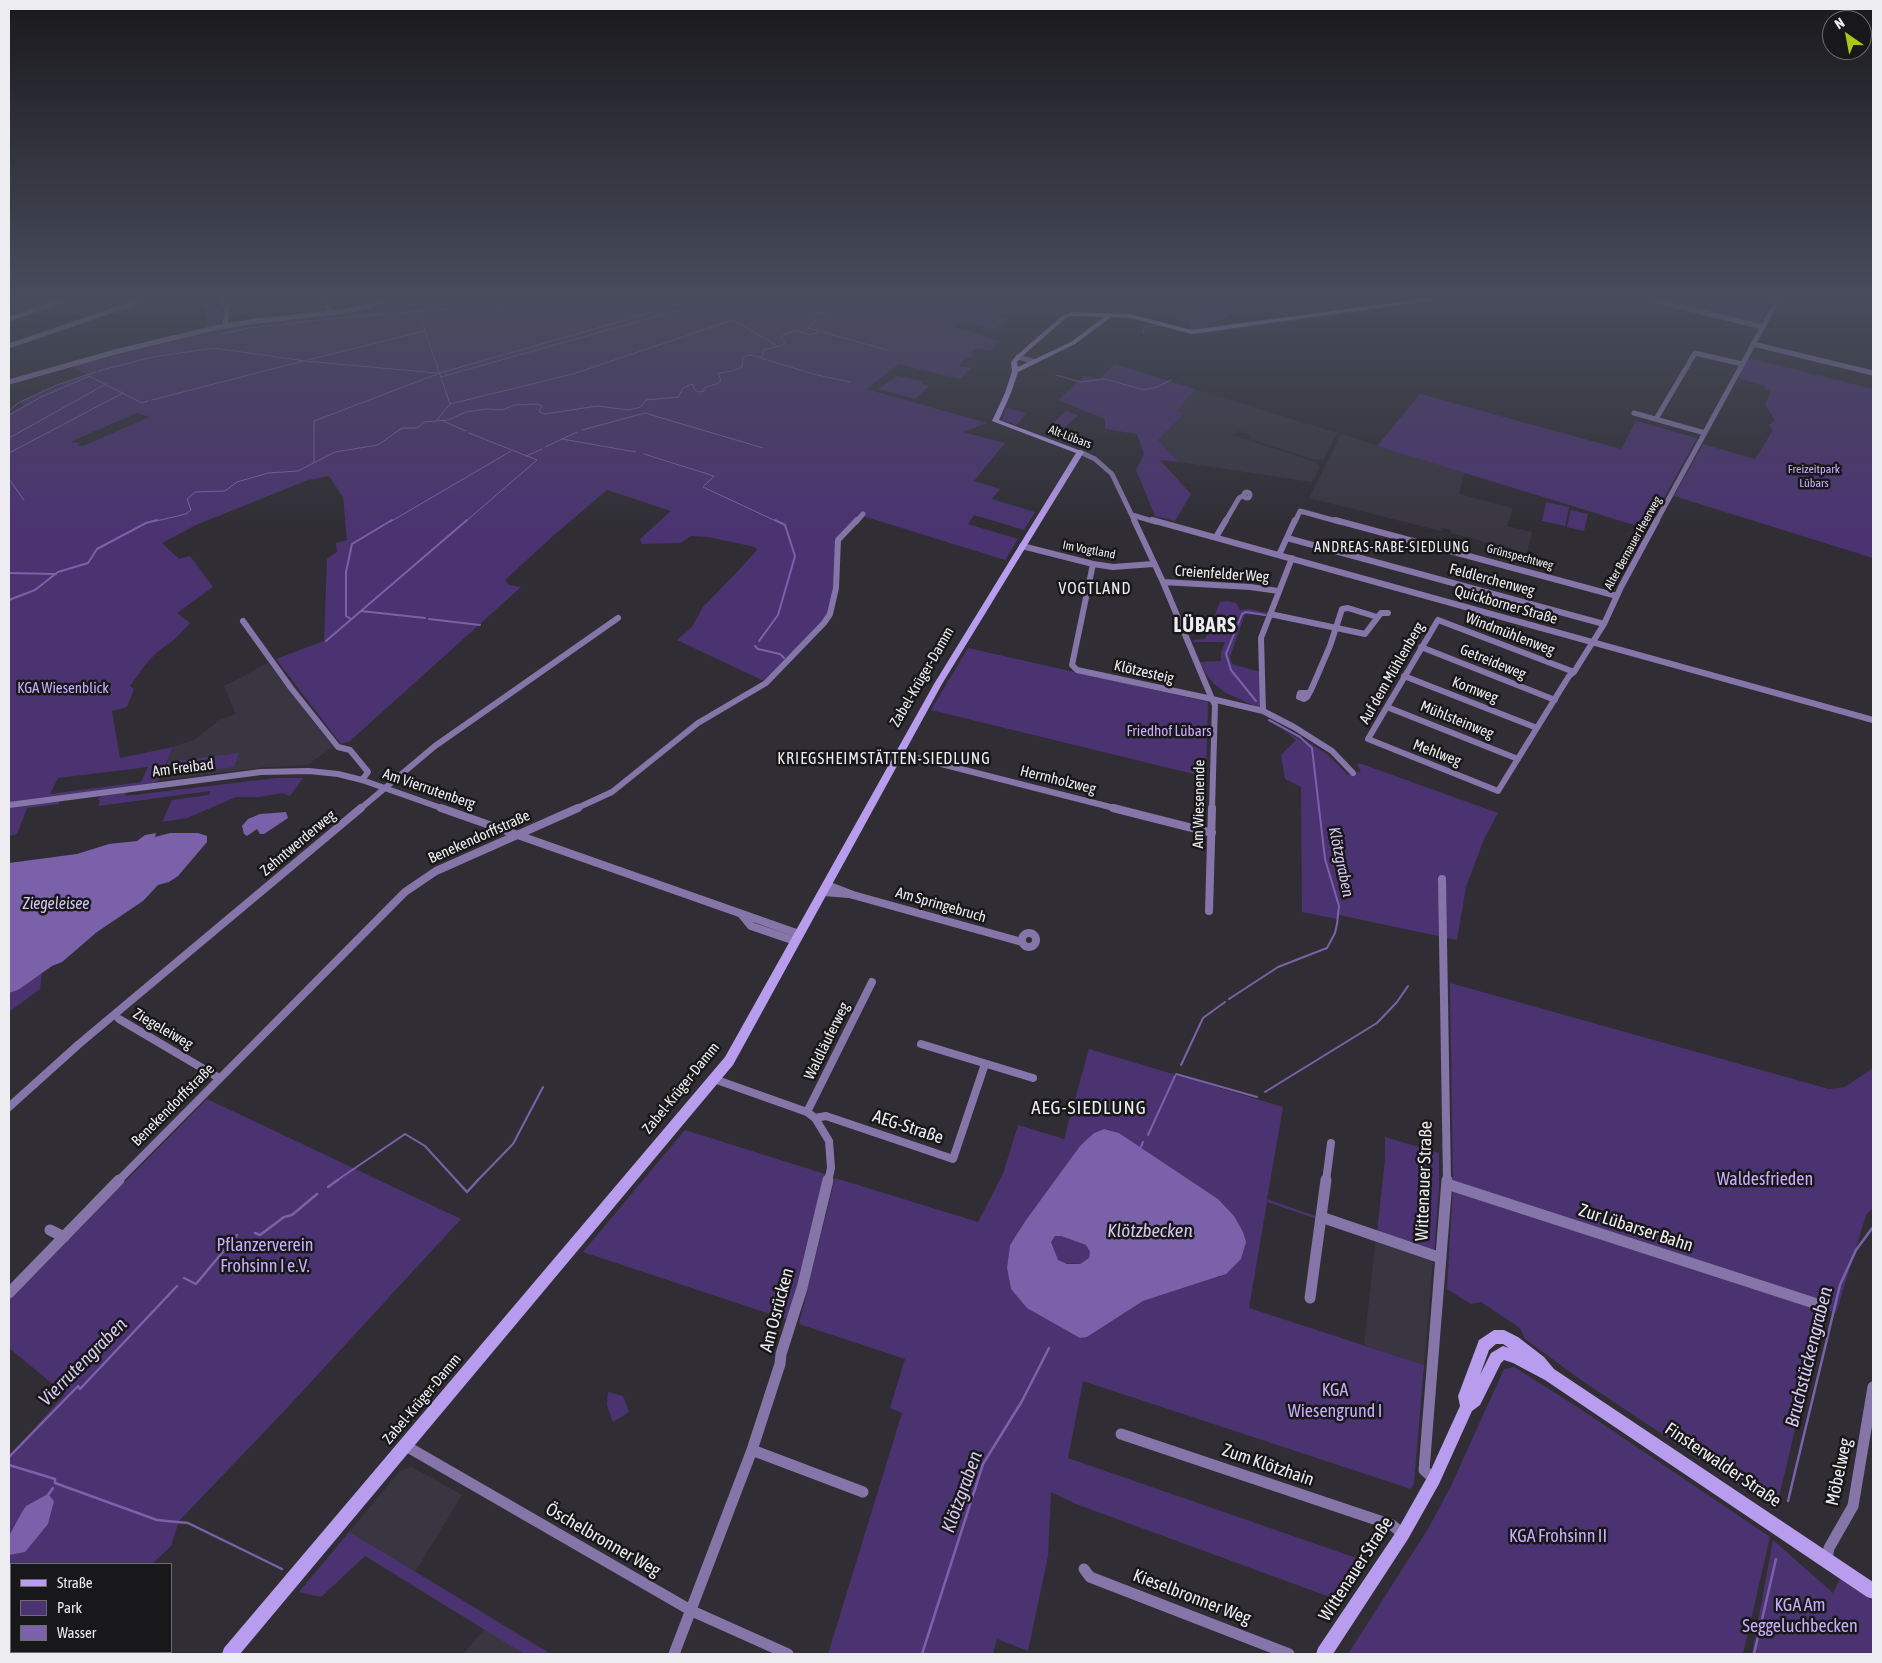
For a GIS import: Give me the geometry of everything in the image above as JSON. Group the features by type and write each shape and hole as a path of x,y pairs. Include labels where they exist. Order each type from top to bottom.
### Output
{"street":[{"path":"9,382 28,377"},
{"name":"Alt-Lübars","path":"1012,377 1008,393 995,421 1095,459 1112,474 1132,515"},
{"path":"1656,419 1681,377"},
{"name":"Alter Bernauer Heerweg","path":"1498,791 1569,676 1574,672 1604,624 1617,596 1735,377"},
{"path":"1634,413 1705,433"},
{"name":"Zabel-Krüger-Damm","path":"230,1654 729,1060 952,659 1080,452"},
{"path":"1216,537 1237,501 1243,496"},
{"name":"Grünspechtweg","path":"1287,538 1300,511 1617,596"},
{"name":"Benekendorffstraße","path":"9,1293 219,1078 405,892 436,870 519,835 612,792 698,724 766,683 824,623 830,614 836,588 838,540 863,514"},
{"path":"1132,515 1153,564 1163,582 1212,700 1263,711 1327,748 1353,773"},
{"name":"Quickborner Straße","path":"1132,515 1873,720"},
{"path":"1279,555 1287,538"},
{"name":"Feldlerchenweg","path":"1287,538 1604,624"},
{"name":"Im Vogtland","path":"1022,546 1092,564 1113,567 1153,564"},
{"path":"1263,711 1261,638 1292,558"},
{"name":"Klötzesteig","path":"1092,564 1072,665 1077,670 1212,700"},
{"name":"Creienfelder Weg","path":"1163,582 1250,587 1278,591"},
{"path":"1309,693 1330,646 1343,608 1377,617"},
{"path":"1270,614 1365,634 1381,613 1388,612"},
{"name":"Zehntwerderweg","path":"9,1107 80,1044 435,746 618,618"},
{"name":"Auf dem Mühlenberg","path":"1368,740 1438,620"},
{"name":"Windmühlenweg","path":"1438,620 1574,672"},
{"name":"Am Vierrutenberg","path":"243,621 290,688 338,747 350,750 368,772 362,780 740,914 752,926 797,938"},
{"name":"Getreideweg","path":"1421,647 1555,700"},
{"name":"Kornweg","path":"1404,676 1538,728"},
{"name":"Am Wiesenende","path":"1209,911 1215,705 1212,700"},
{"name":"Mühlsteinweg","path":"1387,706 1518,759"},
{"name":"Mehlweg","path":"1368,740 1498,791"},
{"name":"Herrnholzweg","path":"898,754 1212,833"},
{"name":"Am Freibad","path":"9,805 261,772 309,771 338,774 362,780"},
{"name":"Wittenauer Straße","path":"1434,1479 1424,1470 1447,1184 1442,879"},
{"name":"Am Springebruch","path":"825,888 832,894 853,894 1022,942"},
{"name":"Waldläuferweg","path":"811,1115 872,982"},
{"name":"Ziegeleiweg","path":"119,1019 219,1078"},
{"path":"921,1044 1032,1078"},
{"name":"AEG-Straße","path":"811,1115 826,1116 953,1159 985,1064"},
{"path":"714,1079 811,1115"},
{"name":"Am Osrücken","path":"674,1654 752,1450 802,1288 831,1168 828,1141 811,1115"},
{"path":"1310,1298 1331,1142"},
{"name":"Zur Lübarser Bahn","path":"1447,1184 1814,1303"},
{"path":"1321,1217 1441,1258"},
{"path":"50,1230 64,1237"},
{"path":"1494,1337 1503,1353"},
{"name":"Wittenauer Straße","path":"1467,1406 1465,1396 1484,1345 1494,1337"},
{"name":"Finsterwalder Straße","path":"1494,1337 1504,1337 1513,1342 1539,1362 1550,1375"},
{"name":"Wittenauer Straße","path":"1324,1654 1403,1534 1434,1479 1467,1406 1475,1400 1496,1358 1503,1353"},
{"name":"Finsterwalder Straße","path":"1503,1353 1516,1356 1550,1375 1873,1591"},
{"name":"Möbelweg","path":"1827,1560 1830,1548 1854,1506 1873,1387"},
{"name":"Zum Klötzhain","path":"1120,1434 1392,1526 1403,1534"},
{"name":"Öschelbronner Weg","path":"406,1446 692,1611 788,1654"},
{"path":"752,1450 863,1492"},
{"name":"Kieselbronner Weg","path":"1084,1569 1090,1577 1289,1654"}],"shaded area":[{"path":"1195,389 1337,433 1324,459 1316,460 1249,439 1251,435 1238,431 1233,435 1315,462 1320,467 1312,482 1179,462 1158,440 1184,414 1176,412"},
{"path":"1341,434 1465,473 1459,494 1513,508 1507,526 1532,532 1527,553 1451,533 1451,530 1442,528 1441,531 1309,498"},
{"path":"268,663 333,747 307,765 267,767 159,780 173,747 194,740 216,723 216,721 236,714 224,686"},
{"path":"1376,1238 1433,1258 1424,1365 1364,1345"},
{"path":"412,1467 462,1495 415,1572 349,1532 400,1471"},
{"path":"485,1629 524,1654 463,1654"}],"green space":[{"name":"KGA Wiesenblick","path":"80,377 882,377 866,389 987,423 963,432 1005,443 974,481 1000,489 992,499 1035,512 1024,530 974,515 968,524 1018,539 1005,560 860,515 842,533 829,613 764,681 677,640 692,627 703,607 757,550 755,547 708,537 691,536 680,543 642,544 640,539 671,511 607,490 505,580 509,585 521,587 350,741 341,744 276,659 324,641 327,559 337,552 336,543 347,540 343,497 329,476 308,480 196,525 162,543 179,559 190,556 213,587 177,613 190,623 145,665 130,686 134,689 127,707 112,711 120,758 173,747 159,780 154,783 59,801 59,804 27,808 17,834 9,836 9,414 24,405 19,403","holes":["137,413 150,417 83,446 77,445 80,443 70,442","148,767 141,782 50,794 58,778"]},
{"path":"896,377 923,381 921,383 929,386 915,399 878,389"},
{"path":"1083,377 1099,379 1102,377 1155,377 1195,389 1177,411 1184,414 1158,440 1179,462 1160,460 1191,494 1175,521 1155,516 1136,470 1144,454 1137,434 1105,429 1105,419 1058,400"},
{"name":"Freizeitpark Lübars","path":"1823,377 1873,389 1873,558 1674,496 1703,444 1755,459 1773,430 1769,425 1775,420 1765,405 1771,391 1764,389 1765,386 1738,378"},
{"path":"1420,394 1621,449 1636,421 1697,438 1647,529 1377,446"},
{"path":"1006,408 1026,413 1017,425 1002,420"},
{"path":"1066,411 1078,415 1059,433 1047,429"},
{"path":"1546,502 1569,507 1565,526 1542,521"},
{"path":"1571,510 1588,514 1584,531 1567,527"},
{"path":"1220,602 1236,603 1240,610 1249,609 1269,613 1267,616 1245,614 1230,657 1232,664 1260,672 1261,707 1259,708 1226,693 1214,684 1206,674 1200,662 1221,661 1221,653 1225,642 1194,642 1193,640 1205,639"},
{"name":"Friedhof Lübars","path":"968,648 1208,702 1206,777 931,710"},
{"path":"1280,725 1327,754 1348,775 1361,771 1357,765 1359,763 1498,813 1484,839 1466,887 1457,940 1339,915 1337,919 1302,912 1301,787 1285,779 1281,755 1296,740 1282,729 1307,744"},
{"path":"239,753 234,767 162,777 168,762"},
{"path":"276,778 303,778 290,796 282,793 259,797 236,797 187,818 162,822 172,800 209,795 210,791 98,806 100,800 97,799 102,796 126,792 125,796"},
{"path":"42,973 40,989 9,1012 9,993 18,990 35,976"},
{"name":"Waldesfrieden","path":"1450,983 1829,1089 1845,1087 1873,1068 1873,1208 1866,1215 1836,1313 1453,1183"},
{"name":"KGA Wiesengrund I","path":"1089,1049 1283,1107 1267,1199 1318,1217 1317,1219 1267,1202 1249,1308 1424,1365 1414,1483 1411,1489 1083,1381 1068,1458 1365,1561 1338,1600 1076,1504 1051,1492 1048,1556 1028,1651 997,1639 993,1654 828,1654 902,1413 890,1408 905,1359 799,1324 835,1178 978,1222 1003,1174 1018,1125 1064,1139","holes":["1104,1129 1119,1133 1218,1199 1221,1276 1143,1301 1087,1337 1080,1337 1050,1320 1011,1289 1007,1268 1010,1245 1080,1146 1094,1133"]},
{"name":"Pflanzerverein Frohsinn I e.V.","path":"207,1099 461,1219 287,1408 179,1521 171,1546 153,1563 10,1563 10,1653 61,1654 9,1654 9,1457 65,1394 9,1348 9,1299"},
{"path":"685,1130 825,1174 788,1320 583,1252"},
{"path":"1385,1137 1439,1153 1439,1187 1434,1253 1377,1233 1385,1160"},
{"path":"1453,1188 1823,1310 1776,1510 1581,1380 1525,1339 1520,1328 1481,1302 1471,1304 1447,1289"},
{"path":"1055,1236 1061,1236 1086,1245 1090,1252 1089,1258 1080,1264 1061,1263 1055,1256 1051,1242"},
{"name":"KGA Frohsinn II","path":"1514,1367 1579,1408 1770,1537 1743,1654 1348,1654 1428,1529 1451,1486 1504,1369"},
{"path":"608,1392 623,1396 629,1412 613,1422 607,1405"},
{"path":"349,1532 551,1654 524,1654 365,1556 321,1597 299,1592"},
{"name":"KGA Am Seggeluchbecken","path":"1773,1540 1833,1593 1840,1579 1873,1601 1873,1654 1752,1654"}],"water":[{"path":"286,812 288,818 264,834 260,834 257,829 247,836 244,834 242,826 248,819 260,814"},
{"name":"Ziegeleisee","path":"156,833 155,837 170,833 198,833 207,836 207,842 178,876 169,882 158,885 143,901 97,932 62,962 52,966 18,990 9,993 9,863 77,854 109,844 137,841 145,835"},
{"name":"Klötzbecken","path":"1104,1129 1119,1133 1218,1199 1234,1216 1246,1242 1241,1259 1226,1274 1143,1301 1087,1337 1080,1338 1027,1308 1011,1289 1007,1268 1010,1245 1026,1220 1080,1146 1094,1133","holes":["1055,1236 1061,1236 1086,1245 1090,1252 1089,1258 1080,1264 1067,1264 1058,1260 1051,1242"]},
{"path":"48,1494 54,1501 48,1524 25,1552 9,1555 9,1536 22,1512 26,1506"}],"waterway":[{"path":"9,411 18,403 57,385 82,377"},
{"path":"9,415 41,397 89,377"},
{"path":"90,377 105,384"},
{"path":"152,400 243,377"},
{"path":"314,462 314,421 431,377"},
{"path":"441,377 450,404"},
{"path":"450,404 562,377"},
{"path":"152,522 186,514 191,510 187,499 195,492 225,491 237,482 268,473 298,471 335,452 378,445 402,428 417,428 424,422 448,420 466,412 486,409 503,410 514,405 537,404 542,406 539,412 545,414 597,406 629,410 641,407 646,400 678,397 683,388 692,384 695,390 699,392 704,391 704,388 719,383 721,380 720,377"},
{"path":"825,377 850,382"},
{"path":"1062,377 1080,382 1105,379 1144,390 1157,387 1171,380"},
{"path":"9,438 105,384"},
{"path":"105,384 123,393"},
{"path":"9,453 123,393"},
{"path":"123,393 142,403 148,401"},
{"path":"437,420 450,404"},
{"path":"582,430 645,413 763,448"},
{"path":"443,421 466,431"},
{"path":"562,439 577,432"},
{"path":"469,433 526,456"},
{"path":"545,447 562,439"},
{"path":"562,439 636,452"},
{"path":"526,456 542,449"},
{"path":"390,522 511,451"},
{"path":"644,454 714,476 703,487 778,522"},
{"path":"465,522 537,460 526,456"},
{"path":"9,479 24,500"},
{"path":"55,574 88,563 97,549 146,523 157,520"},
{"path":"351,619 346,616 346,572 352,544 392,520"},
{"path":"326,641 467,520"},
{"path":"759,641 778,615 795,556 785,525 775,520"},
{"path":"9,573 55,574"},
{"path":"9,600 35,590 55,574"},
{"path":"361,611 425,618"},
{"name":"Klötzgraben","path":"1256,701 1231,670 1226,654 1242,614 1246,612 1265,615"},
{"path":"429,619 480,625"},
{"path":"755,646 758,649 780,654 784,658"},
{"name":"Klötzgraben","path":"1229,999 1278,967 1327,948 1335,933 1337,924 1339,906 1325,859 1312,748 1300,737 1269,720"},
{"name":"Klötzgraben","path":"1265,1092 1377,1023 1397,1002 1408,986"},
{"name":"Klötzgraben","path":"1181,1065 1203,1018 1225,1002"},
{"name":"Klötzgraben","path":"1176,1074 1257,1097"},
{"name":"Klötzgraben","path":"1148,1135 1175,1076"},
{"name":"Vierrutengraben","path":"477,1181 513,1144 543,1087"},
{"name":"Vierrutengraben","path":"336,1181 405,1134 425,1146 457,1181"},
{"name":"Klötzgraben","path":"1140,1149 1143,1142"},
{"name":"Vierrutengraben","path":"328,1187 338,1180"},
{"name":"Vierrutengraben","path":"456,1180 467,1192 478,1180"},
{"name":"Vierrutengraben","path":"255,1233 260,1235 284,1217 292,1215 317,1194"},
{"name":"Bruchstückengraben","path":"1788,1501 1840,1285 1856,1250 1873,1227"},
{"name":"Vierrutengraben","path":"184,1278 196,1284 237,1235"},
{"name":"Vierrutengraben","path":"9,1457 78,1386 80,1389 177,1286"},
{"name":"Klötzgraben","path":"922,1654 983,1464 1022,1401 1049,1348"},
{"path":"9,1465 55,1479 55,1483 157,1520 188,1523 282,1569"},
{"path":"48,1495 53,1488"},
{"name":"Bruchstückengraben","path":"1754,1654 1776,1559"}],"district":[{"name":"ANDREAS-RABE-SIEDLUNG","path":"1392,548"},
{"name":"VOGTLAND","path":"1095,589"},
{"name":"LÜBARS","path":"1205,626"},
{"name":"KRIEGSHEIMSTÄTTEN-SIEDLUNG","path":"884,759"},
{"name":"AEG-SIEDLUNG","path":"1089,1108"}]}
